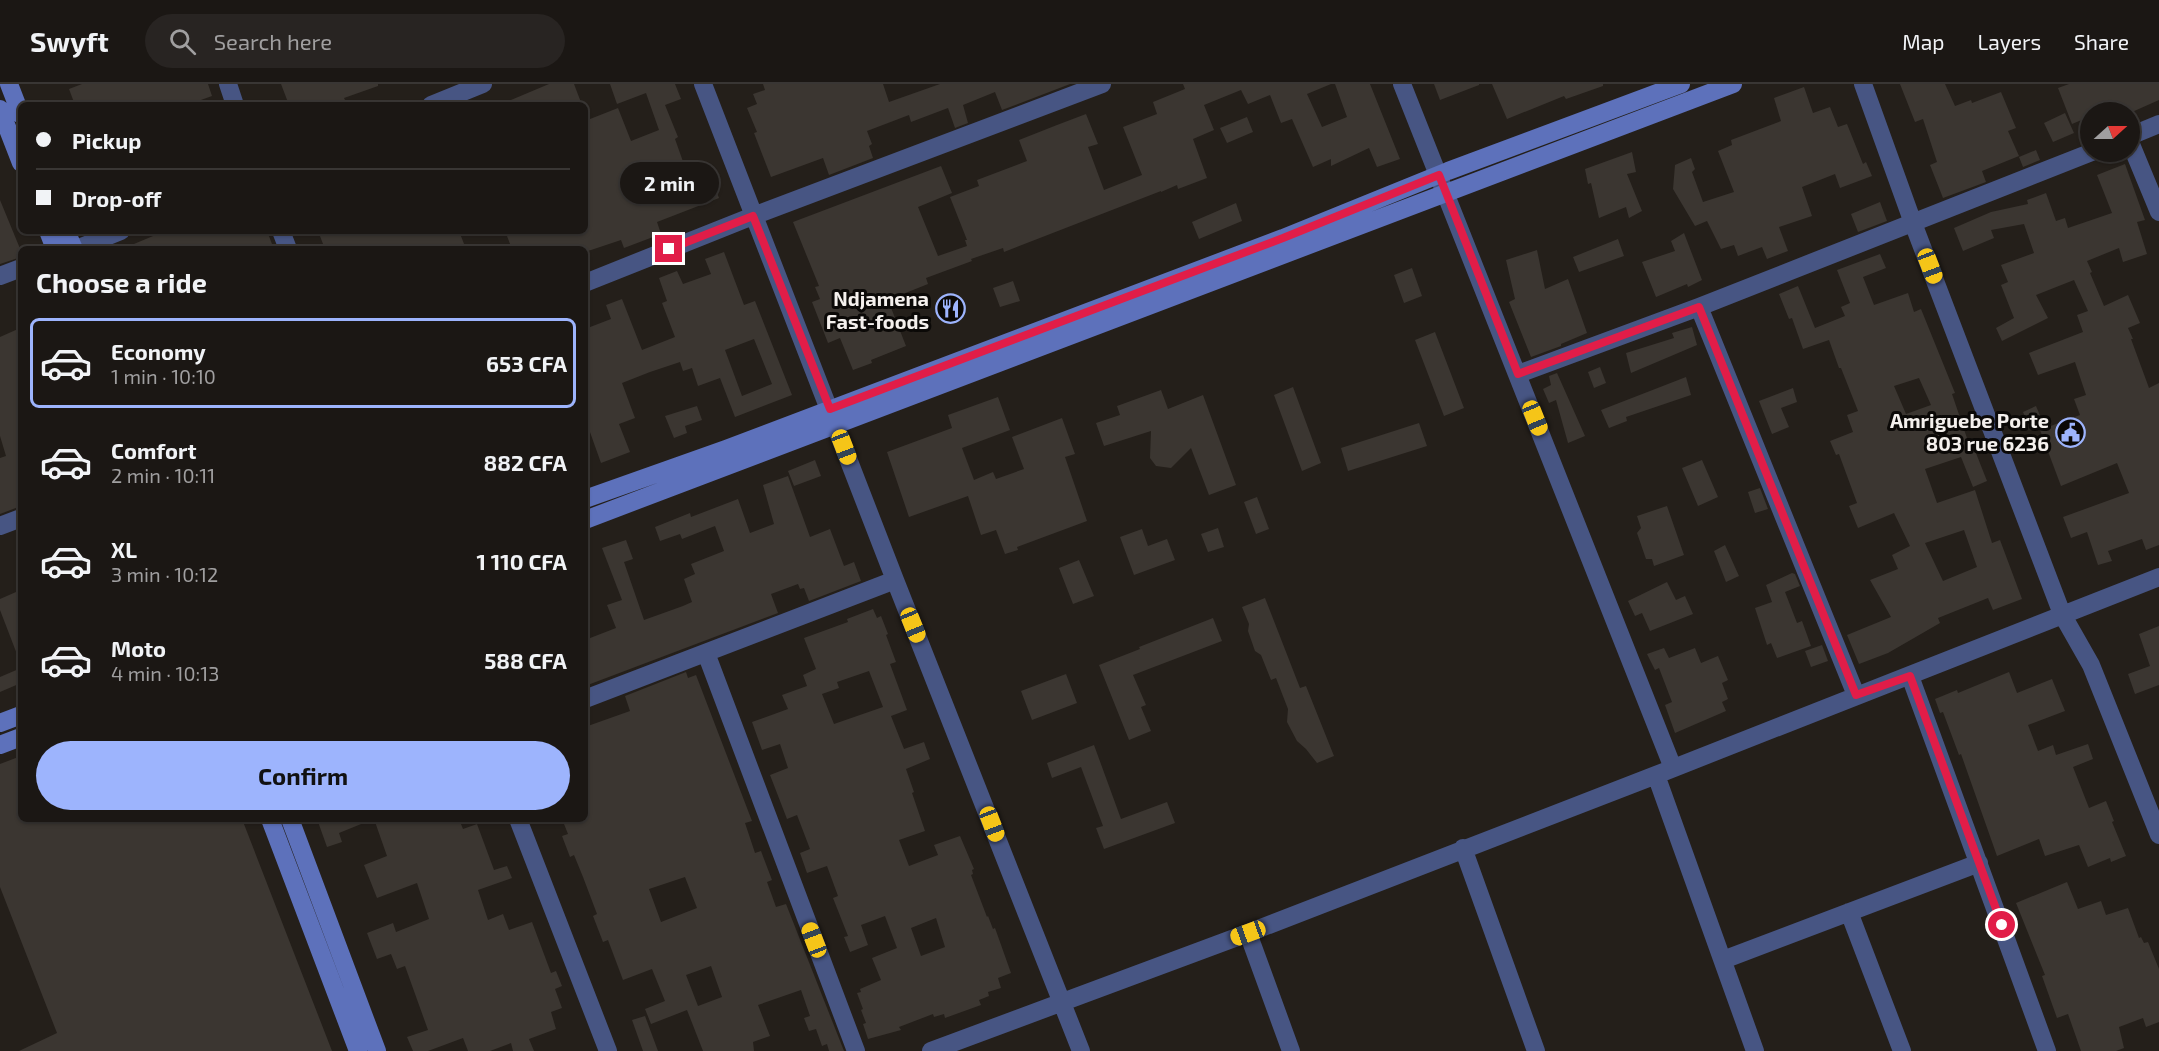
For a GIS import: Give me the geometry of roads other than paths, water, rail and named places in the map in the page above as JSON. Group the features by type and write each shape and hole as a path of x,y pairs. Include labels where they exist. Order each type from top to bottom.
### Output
{"street":[{"path":"9,84 18,107"},
{"path":"228,84 234,102"},
{"path":"438,102 483,84"},
{"path":"703,84 1081,1051"},
{"path":"588,282 753,216 1102,84"},
{"path":"1402,84 1673,768"},
{"path":"588,519 833,417 1439,175 1681,84"},
{"path":"588,499 726,449 833,417 1446,193 1733,84"},
{"path":"1863,84 1913,223 2062,614 2091,665 2154,806 2159,835"},
{"path":"0,109 18,155"},
{"path":"2140,132 2159,124"},
{"path":"1518,374 1699,307 2080,157"},
{"path":"2138,162 2159,212"},
{"path":"83,246 113,234"},
{"path":"0,276 18,268"},
{"path":"1699,307 1856,695"},
{"path":"0,526 18,519"},
{"path":"931,1051 1248,933 2159,577"},
{"path":"588,698 895,580"},
{"path":"706,653 856,1051"},
{"path":"1910,676 2047,1051"},
{"path":"0,723 18,716"},
{"path":"0,745 18,738"},
{"path":"1656,775 1755,1051"},
{"path":"271,822 358,1051"},
{"path":"291,822 377,1051"},
{"path":"519,822 608,1051"},
{"path":"1463,848 1536,1051"},
{"path":"1723,960 1979,862"},
{"path":"1849,912 1902,1051"},
{"path":"1248,933 1291,1051"}],"place":[{"name":"Ndjamena Fast-foods","path":"950,309"},
{"name":"Amriguebe Porte 803 rue 6236","path":"2070,432"}]}
